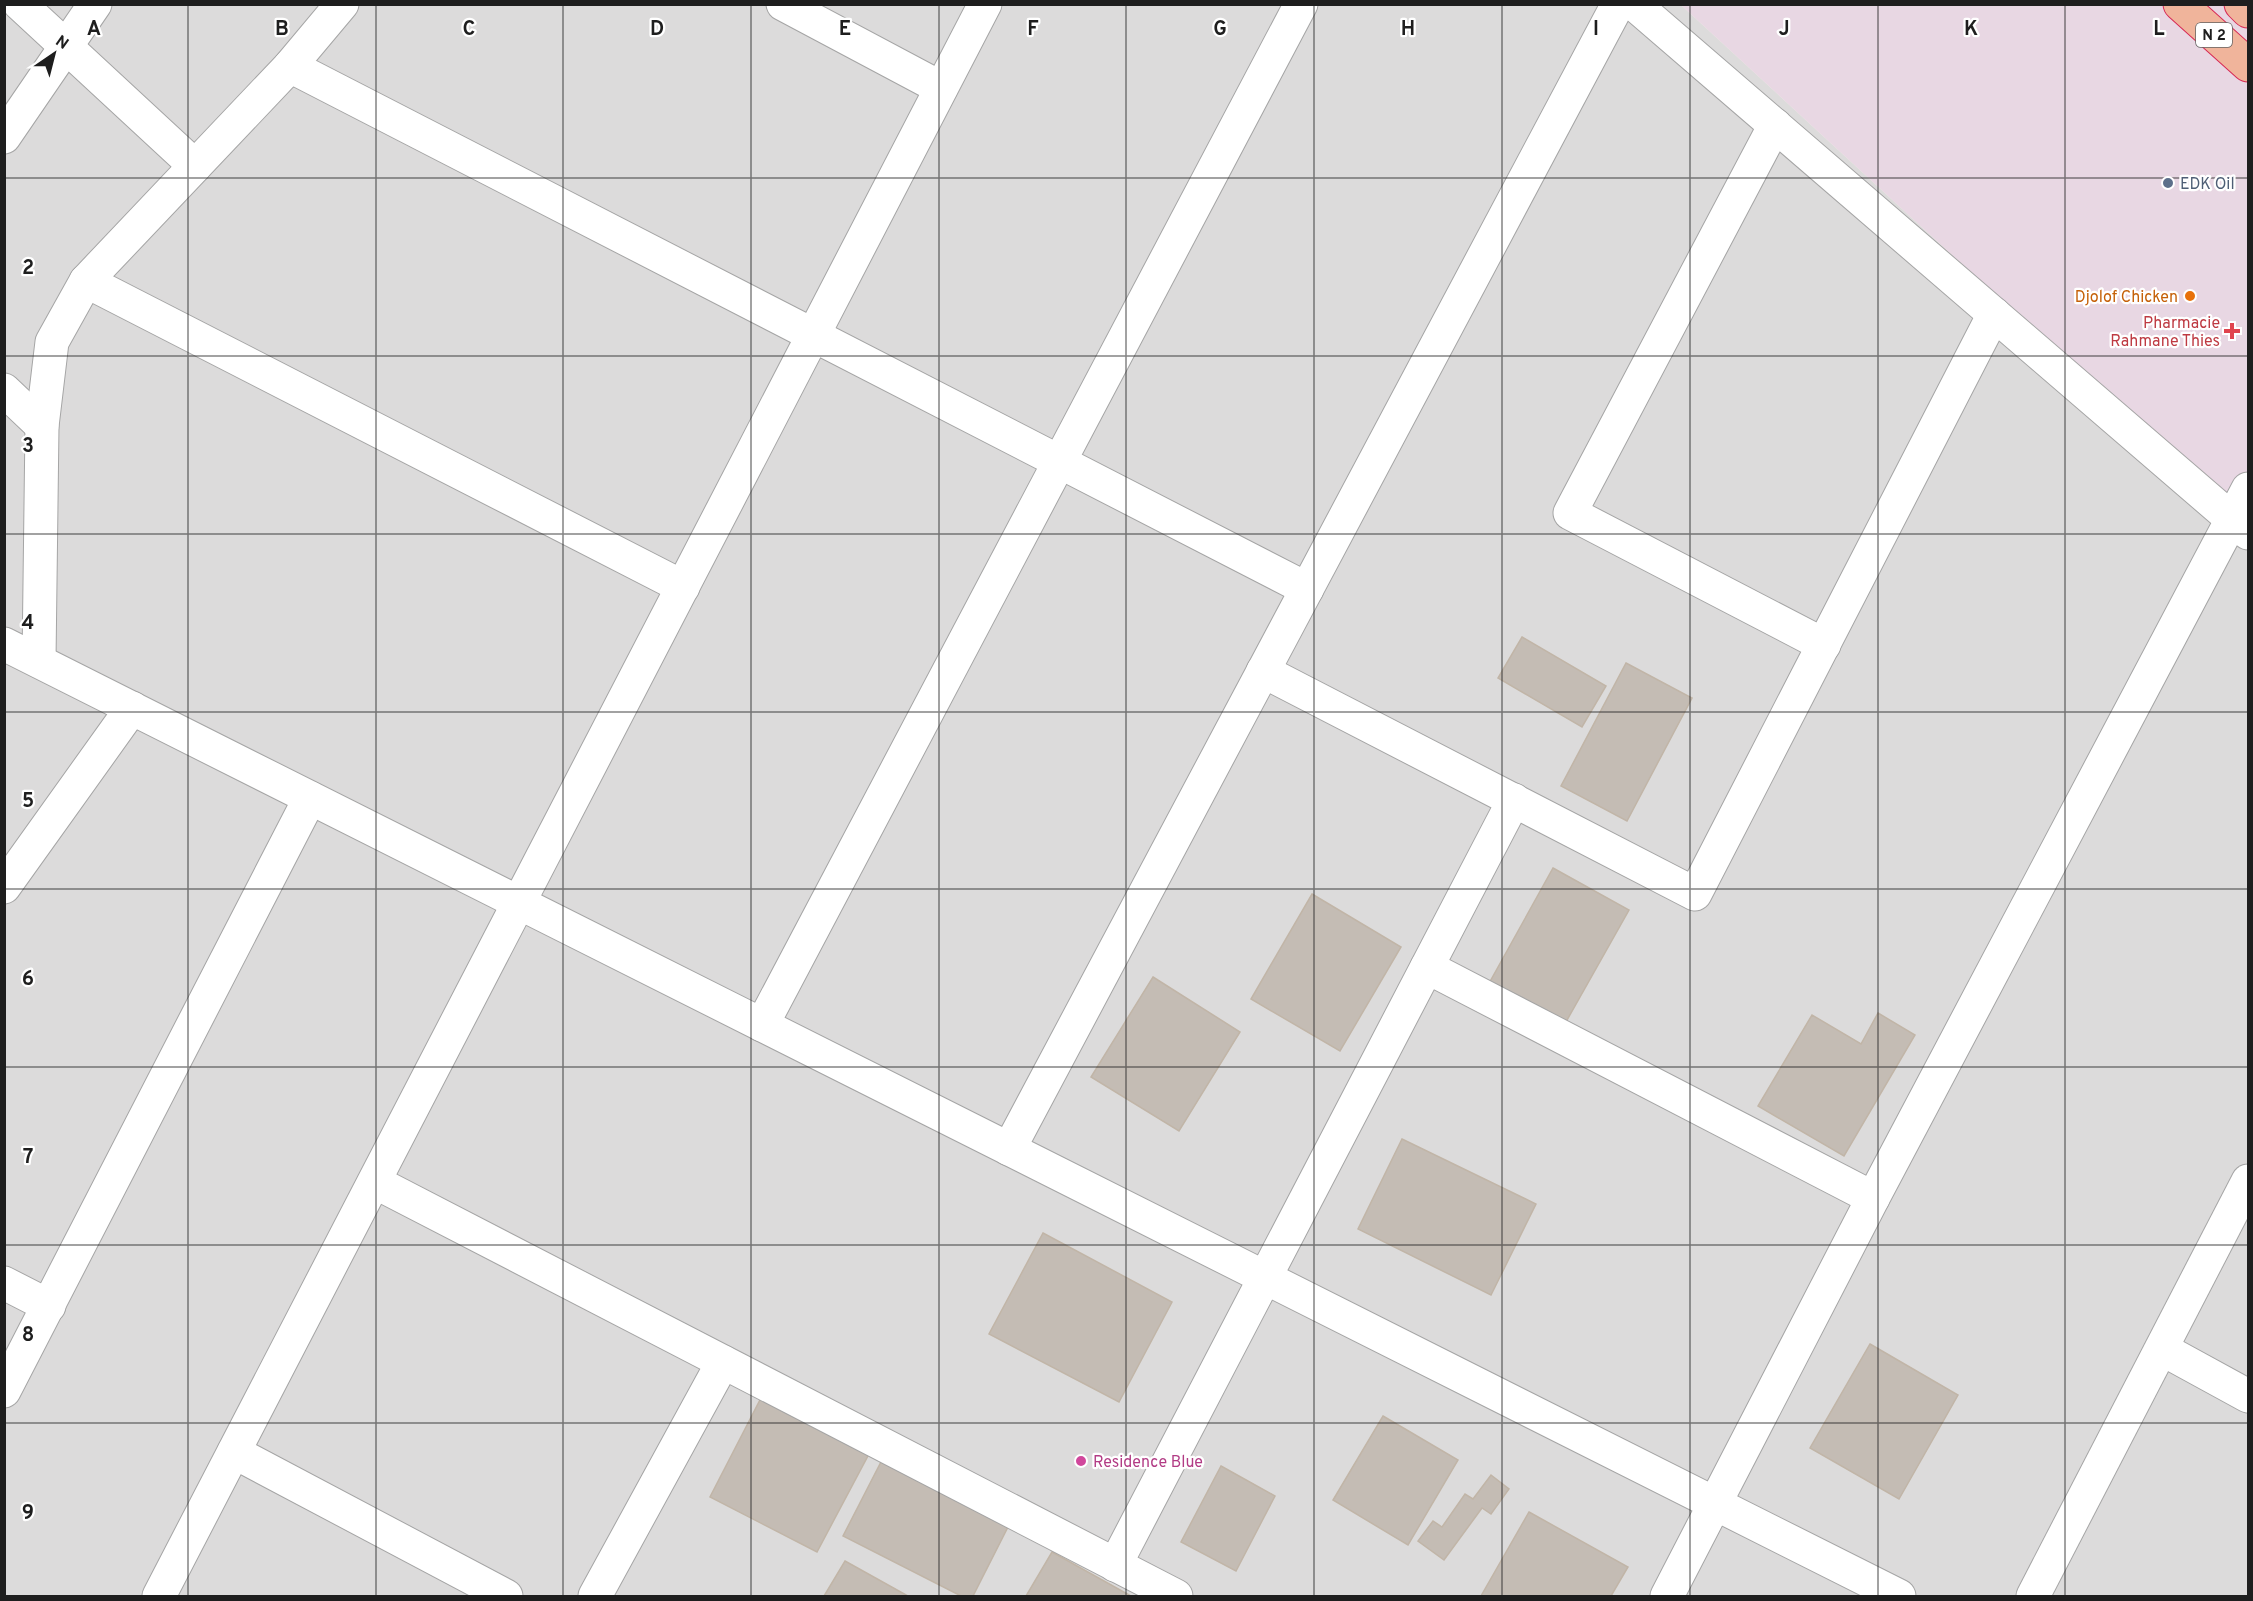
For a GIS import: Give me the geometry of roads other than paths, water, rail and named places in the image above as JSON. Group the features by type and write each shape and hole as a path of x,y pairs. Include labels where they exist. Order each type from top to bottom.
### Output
{"highway":[{"name":"N 2","path":"2180,4 2248,65"},
{"name":"N 2","path":"2241,4 2248,11"}],"street":[{"path":"20,4 195,166"},
{"path":"4,137 95,4"},
{"path":"39,661 42,426 52,342 86,281 290,66 342,4"},
{"path":"783,4 941,88"},
{"path":"159,1596 985,4"},
{"path":"762,1025 1301,4"},
{"path":"1009,1149 1618,4"},
{"path":"1634,4 2241,526"},
{"path":"290,66 1307,589"},
{"path":"1775,125 1570,513 1824,645"},
{"path":"86,281 683,587"},
{"path":"1263,671 1695,894 1994,314"},
{"path":"4,390 42,426"},
{"path":"1667,1596 1873,1198 2241,526 2248,489"},
{"path":"4,644 1899,1596"},
{"path":"4,887 132,708"},
{"path":"4,1391 310,798"},
{"path":"1115,1565 1514,800"},
{"path":"1427,967 1873,1198"},
{"path":"375,1182 1176,1596"},
{"path":"2033,1596 2248,1182"},
{"path":"4,1283 49,1306"},
{"path":"2162,1349 2248,1396"},
{"path":"595,1596 723,1362"},
{"path":"234,1452 506,1596"}],"place":[{"name":"EDK Oil","path":"2168,183"},
{"name":"Djolof Chicken","path":"2190,296"},
{"name":"Pharmacie Rahmane Thies","path":"2232,331"},
{"name":"Residence Blue","path":"1081,1461"}]}
